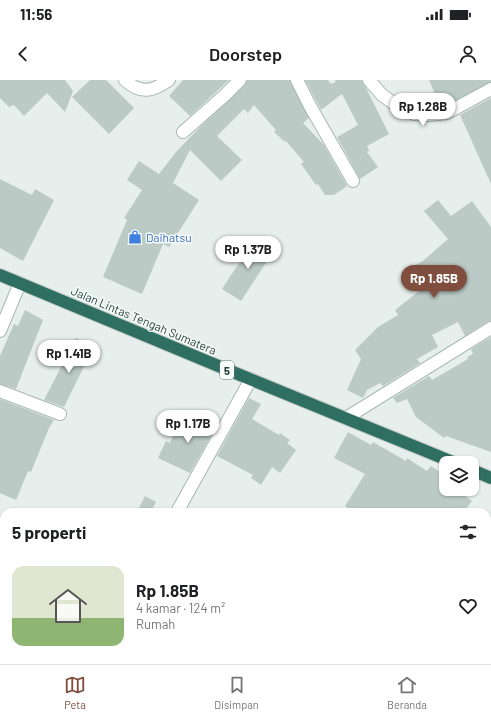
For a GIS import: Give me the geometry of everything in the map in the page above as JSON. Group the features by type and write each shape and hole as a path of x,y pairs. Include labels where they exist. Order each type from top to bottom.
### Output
{"highway":[{"name":"Jalan Lintas Tengah Sumatera","path":"0,275 251,380 439,456"},
{"path":"479,473 491,478"}],"street":[{"path":"125,80 134,88 146,90 158,87 169,80"},
{"path":"183,132 240,80"},
{"path":"297,80 310,106 354,181"},
{"path":"369,80 382,95 399,107 414,114 428,115 447,113 491,89"},
{"path":"0,331 20,283"},
{"path":"346,418 491,328"},
{"path":"179,508 251,380"},
{"path":"0,391 60,414"}],"building":[{"path":"0,80 65,80 73,91 65,112 47,93 24,116 14,105 9,107 0,98"},
{"path":"90,80 106,80 134,108 109,134 72,97"},
{"path":"183,80 229,80 190,116 169,96"},
{"path":"247,80 290,80 309,118 303,123 324,145 347,186 334,195 325,195 301,164 304,162 286,141 285,142 274,132 276,130 254,105 248,113 244,109 217,136 242,160 221,181 190,150 173,183 199,200 169,247 163,244 142,294 103,277 127,220 124,218 142,190 127,180 139,161 159,174 176,152 201,126 245,85"},
{"path":"305,80 328,80 331,84 336,82 335,80 362,80 389,134 367,146 369,151 367,152 378,167 360,179 337,137 358,125 342,94 321,110"},
{"path":"429,80 491,80 491,82 445,106 440,106"},
{"path":"491,98 491,184 460,115"},
{"path":"0,179 32,195 35,189 54,200 23,261 0,248"},
{"path":"438,200 451,216 472,201 491,227 491,321 465,336 458,322 432,335 438,347 417,359 420,363 383,386 380,383 367,390 363,398 347,390 361,359 355,350 378,327 398,315 395,310 418,292 406,270 423,261 448,239 424,211"},
{"path":"254,240 273,252 241,301 222,289"},
{"path":"25,310 43,320 16,389 0,384 0,356 14,324 18,326"},
{"path":"491,337 491,452 446,436 444,438 416,417 407,399 397,403 393,398 429,376 432,380 468,359 467,357 473,354 471,349"},
{"path":"76,338 93,348 64,407 44,400"},
{"path":"249,398 261,404 252,419 279,435 280,433 290,440 287,443 296,450 280,473 272,467 261,485 251,478 253,475 217,456"},
{"path":"0,399 54,420 49,428 31,472 28,471 16,500 0,493"},
{"path":"193,415 217,425 190,473 158,458 166,441 170,443 178,424 188,428"},
{"path":"348,432 371,445 373,442 406,461 407,458 427,471 431,466 439,471 439,496 465,496 472,501 467,508 348,508 345,506 365,474 334,458"},
{"path":"145,496 156,502 153,508 139,508"}],"place":[{"name":"Daihatsu","path":"135,237"}]}
